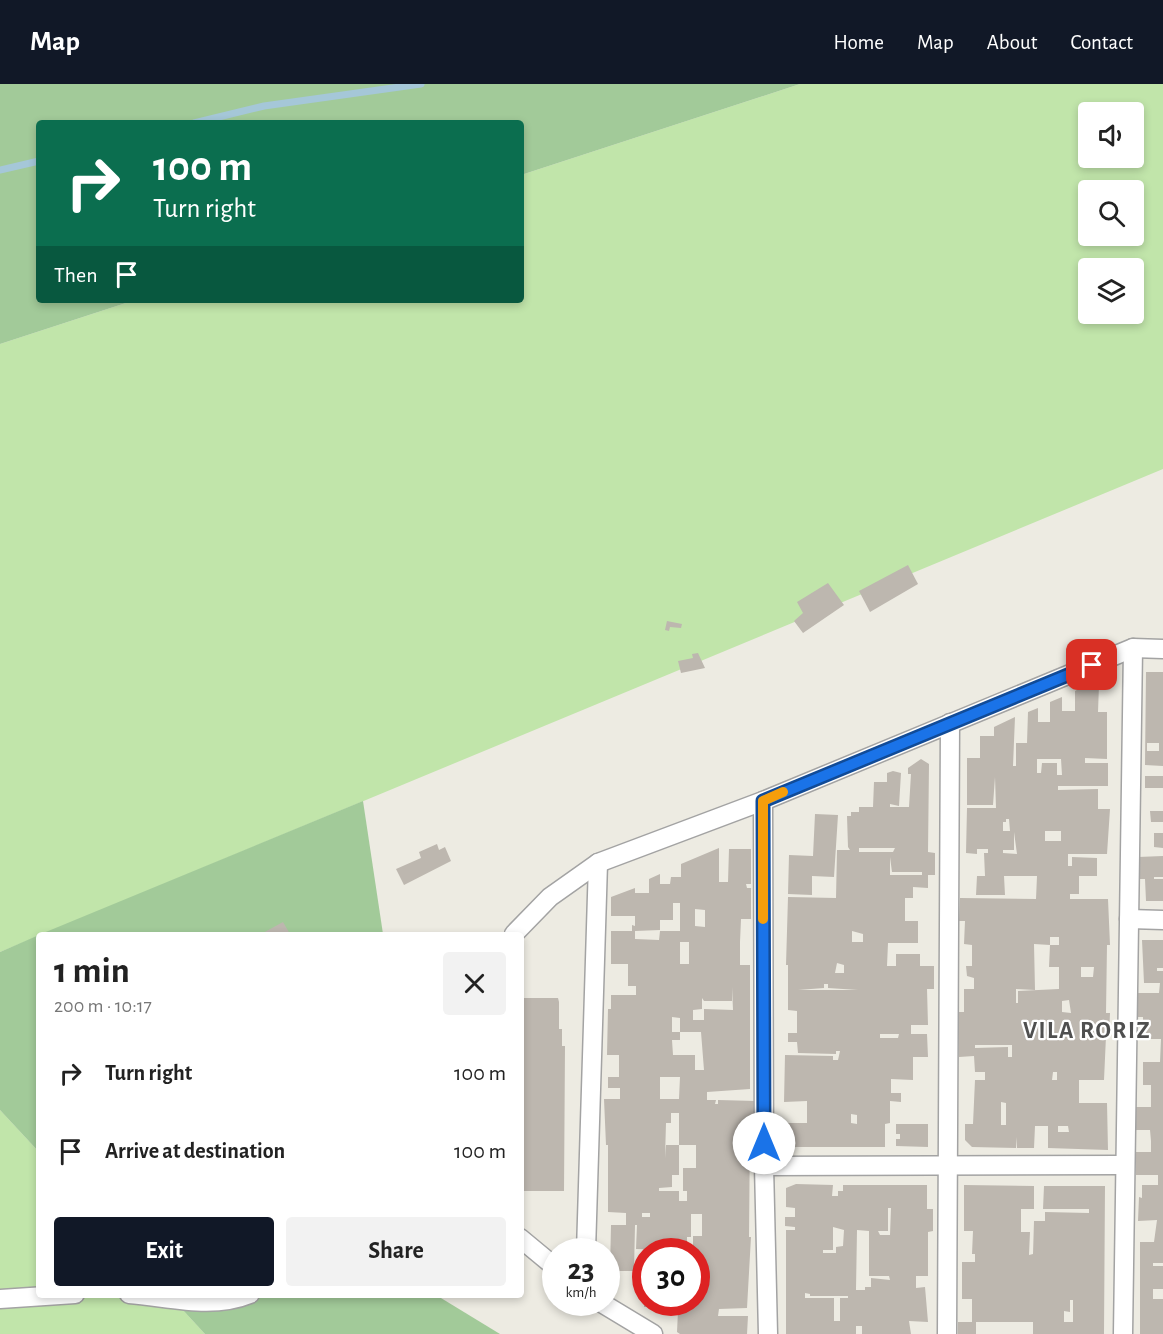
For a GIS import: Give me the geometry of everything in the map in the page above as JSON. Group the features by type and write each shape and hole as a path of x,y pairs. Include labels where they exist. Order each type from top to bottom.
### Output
{"street":[{"path":"516,932 550,897 598,863 763,801 1132,648 1163,649"},
{"path":"1123,1334 1123,1165 1132,648"},
{"path":"947,1334 950,723"},
{"path":"763,801 764,1166 768,1334"},
{"path":"586,1238 598,863"},
{"path":"1129,920 1163,920"},
{"path":"764,1166 1123,1165"},
{"path":"524,1241 542,1257"},
{"path":"0,1299 36,1297"},
{"path":"163,1298 197,1302 232,1302 241,1298"},
{"path":"620,1314 653,1334"}],"green space":[{"path":"0,84 800,84 524,174 524,120 36,120 36,303 126,303 0,344"},
{"path":"800,84 1163,84 1163,469 48,932 36,932 36,937 0,952 0,344 126,303 524,303 524,174"},
{"path":"363,801 383,932 46,932"},
{"path":"36,936 36,1149 0,1110 0,952"},
{"path":"0,1110 36,1149 36,1298 172,1298 205,1334 0,1334"},
{"path":"172,1298 441,1298 500,1334 205,1334"}],"building":[{"path":"908,565 918,584 870,612 859,591"},
{"path":"828,583 844,605 803,633 794,621 803,613 797,602"},
{"path":"667,621 682,624 681,628 670,627 669,631 665,630"},
{"path":"698,653 705,668 681,673 678,661 693,658 692,654"},
{"path":"1146,672 1163,672 1163,766 1145,765","holes":["1147,743 1159,743 1159,751 1147,751"]},
{"path":"1086,685 1085,688 1091,689 1091,685 1099,685 1098,712 1107,712 1107,759 1085,758 1085,763 1108,763 1108,786 1058,786 1058,790 1098,789 1098,809 1110,809 1107,854 1068,854 1068,866 1072,866 1072,857 1097,858 1097,876 1079,876 1079,894 1070,894 1070,899 1108,899 1110,945 1107,945 1106,1013 1110,1013 1109,1036 1106,1036 1104,1080 1079,1080 1079,1103 1107,1103 1108,1150 1048,1148 1048,1126 1035,1126 1034,1148 1017,1148 1017,1137 1016,1148 972,1147 965,1140 965,1124 973,1124 975,1080 985,1080 985,1072 975,1072 974,1056 959,1057 959,1012 964,1012 964,989 974,989 974,978 967,976 966,966 972,966 972,945 964,944 965,921 959,921 960,898 1036,899 1037,876 1004,876 1005,895 976,895 977,876 985,876 984,853 988,853 988,849 977,849 977,854 966,853 967,808 996,808 995,777 993,805 967,805 967,758 980,758 980,736 994,736 994,727 1015,717 1013,766 1016,766 1016,743 1027,743 1028,712 1038,708 1038,722 1050,722 1050,702 1062,697 1062,711 1075,711 1075,691","holes":["1037,759 1061,759 1062,775 1057,775 1057,763 1042,763 1041,773 1037,773","1009,819 1010,831 1003,831 1003,822","1045,831 1061,831 1061,841 1045,841","1014,832 1017,854 1003,853 1003,850 1014,850","1050,937 1059,937 1059,945 1050,945","1034,944 1050,945 1049,967 1059,967 1059,989 1018,991 1018,1003 1016,1003 1016,989 1035,990","1081,967 1094,967 1093,977 1081,977","1069,1000 1071,1013 1062,1012 1062,1001","975,1045 1012,1045 1012,1057 1008,1057 1008,1047 975,1048","1053,1072 1057,1072 1057,1080 1052,1080","1001,1102 1006,1103 1006,1125 1001,1125","1058,1126 1068,1126 1069,1132 1058,1132"]},
{"path":"921,759 929,764 928,852 935,853 935,875 928,875 928,888 913,887 913,898 905,898 905,921 918,921 918,943 888,943 887,966 896,966 896,954 920,954 920,966 934,966 934,989 927,989 928,1025 911,1025 911,1034 927,1034 928,1057 913,1057 913,1080 891,1079 891,1093 901,1093 901,1102 890,1101 890,1123 885,1124 885,1147 787,1147 788,1123 807,1123 807,1101 784,1102 785,1055 833,1056 833,1060 838,1060 840,1051 836,1051 836,1054 798,1053 797,1042 788,1042 788,1033 797,1033 797,1011 788,1010 788,965 786,965 788,897 836,898 837,850 850,850 847,816 851,816 851,812 859,812 859,807 873,807 874,782 887,782 887,773 893,771 901,773 899,806 890,804 890,807 909,807 911,774 908,774 908,768","holes":["859,848 895,848 893,852 859,852","890,857 892,872 922,872 922,875 890,875","852,931 863,934 863,942 852,942","837,963 844,965 844,973 835,973","824,984 828,984 828,988 858,990 798,990 824,988","880,1034 899,1034 898,1038 880,1038","851,1114 857,1115 857,1124 851,1123"]},
{"path":"1145,776 1163,776 1163,788 1145,788"},
{"path":"1150,811 1163,811 1163,822 1151,822"},
{"path":"815,814 838,815 834,877 812,876 812,895 788,894 789,855 813,856"},
{"path":"1154,833 1163,833 1163,848 1154,847"},
{"path":"437,844 439,850 445,847 451,861 404,885 396,869 421,858 419,852"},
{"path":"719,848 719,882 728,882 729,849 751,849 751,884 746,884 747,888 751,888 751,919 741,919 740,942 740,965 750,965 750,1089 707,1092 707,1100 716,1100 715,1104 718,1104 718,1100 756,1101 756,1123 750,1124 749,1237 751,1237 747,1308 719,1309 718,1316 748,1316 747,1334 680,1334 677,1332 678,1316 710,1316 710,1238 693,1238 693,1236 702,1236 702,1214 691,1214 691,1237 687,1238 636,1238 637,1225 635,1225 635,1238 632,1238 632,1271 620,1271 620,1238 611,1238 611,1225 626,1225 626,1213 608,1212 608,1145 606,1145 604,1099 620,1099 620,1088 608,1088 608,1077 619,1077 619,1055 607,1055 608,1009 611,1009 611,995 636,995 636,986 628,986 628,964 611,964 611,931 632,931 632,925 635,926 635,916 611,916 611,897 635,888 635,893 649,893 649,879 660,874 660,884 670,884 671,877 681,877 681,864","holes":["673,903 680,903 680,931 660,931 659,940 635,939 635,931 660,930 660,920 673,920","695,909 705,910 705,927 695,926","680,942 689,942 689,964 680,964","732,987 733,1010 704,1009 704,1020 693,1020 693,1010 702,1009 702,998 704,1001 732,1001","672,1017 680,1018 680,1032 672,1032","680,1032 701,1032 704,1070 695,1070 695,1055 673,1055 672,1040 680,1040","660,1077 680,1077 679,1099 660,1099","671,1113 679,1113 679,1145 666,1145 665,1158 666,1123 671,1123","679,1145 696,1145 696,1168 683,1168 683,1191 687,1191 687,1201 679,1201 679,1191 659,1191 659,1188 672,1187 672,1175 679,1175","642,1213 650,1213 650,1217 642,1217"]},
{"path":"1163,856 1163,877 1154,877 1154,879 1163,879 1163,901 1146,901 1145,879 1138,879 1138,857"},
{"path":"283,922 289,932 265,932"},
{"path":"1142,940 1163,940 1163,968 1157,968 1157,971 1163,971 1163,1263 1153,1263 1153,1266 1163,1266 1163,1289 1153,1289 1153,1299 1163,1299 1163,1334 1140,1334 1140,1242 1154,1242 1157,1220 1138,1221 1139,1197 1142,1198 1142,1185 1158,1185 1158,1175 1136,1175 1136,1152 1151,1152 1151,1141 1150,1130 1136,1130 1136,1107 1151,1107 1151,1085 1143,1085 1143,1062 1160,1062 1161,1039 1143,1039 1143,1017 1137,1017 1137,993 1159,993 1160,983 1144,983"},
{"path":"524,998 558,998 559,1002 559,1029 562,1029 562,1046 565,1046 564,1191 524,1191"},
{"path":"896,1124 928,1124 928,1147 896,1146 896,1139 900,1139 900,1134 896,1134"},
{"path":"796,1184 833,1185 832,1196 838,1196 838,1191 843,1191 843,1185 927,1185 927,1209 933,1209 933,1231 928,1232 928,1276 916,1276 916,1288 925,1287 928,1322 909,1321 911,1334 862,1334 862,1326 856,1326 856,1334 786,1334 786,1230 795,1230 795,1227 785,1226 785,1217 795,1217 795,1208 786,1207 786,1188","holes":["888,1208 891,1208 890,1235 880,1235 878,1231 888,1231","833,1227 844,1230 843,1246 836,1247 836,1253 823,1253 823,1250 833,1250","857,1230 869,1231 869,1276 889,1276 890,1280 871,1278 871,1287 856,1290","805,1293 810,1296 848,1296 848,1298 840,1298 840,1321 834,1321 834,1298 805,1298"]},
{"path":"964,1185 1034,1186 1034,1209 1021,1209 1021,1232 1030,1232 1029,1255 1033,1254 1034,1221 1045,1221 1045,1212 1089,1213 1089,1209 1043,1209 1044,1186 1105,1186 1104,1334 1033,1334 1033,1322 976,1322 976,1334 958,1334 958,1322 972,1322 972,1299 962,1299 962,1262 975,1262 975,1254 972,1254 973,1231 964,1231","holes":["1070,1300 1073,1300 1073,1322 1064,1322 1064,1311 1070,1312"]}],"waterway":[{"path":"206,120 264,106 421,84"},
{"path":"0,170 36,162"}],"slow traffic":[{"path":"763,919 763,801 783,792"}],"district":[{"name":"VILA RORIZ","path":"1087,1031"}],"route":[{"path":"764,1143 763,801 1092,665"}]}
